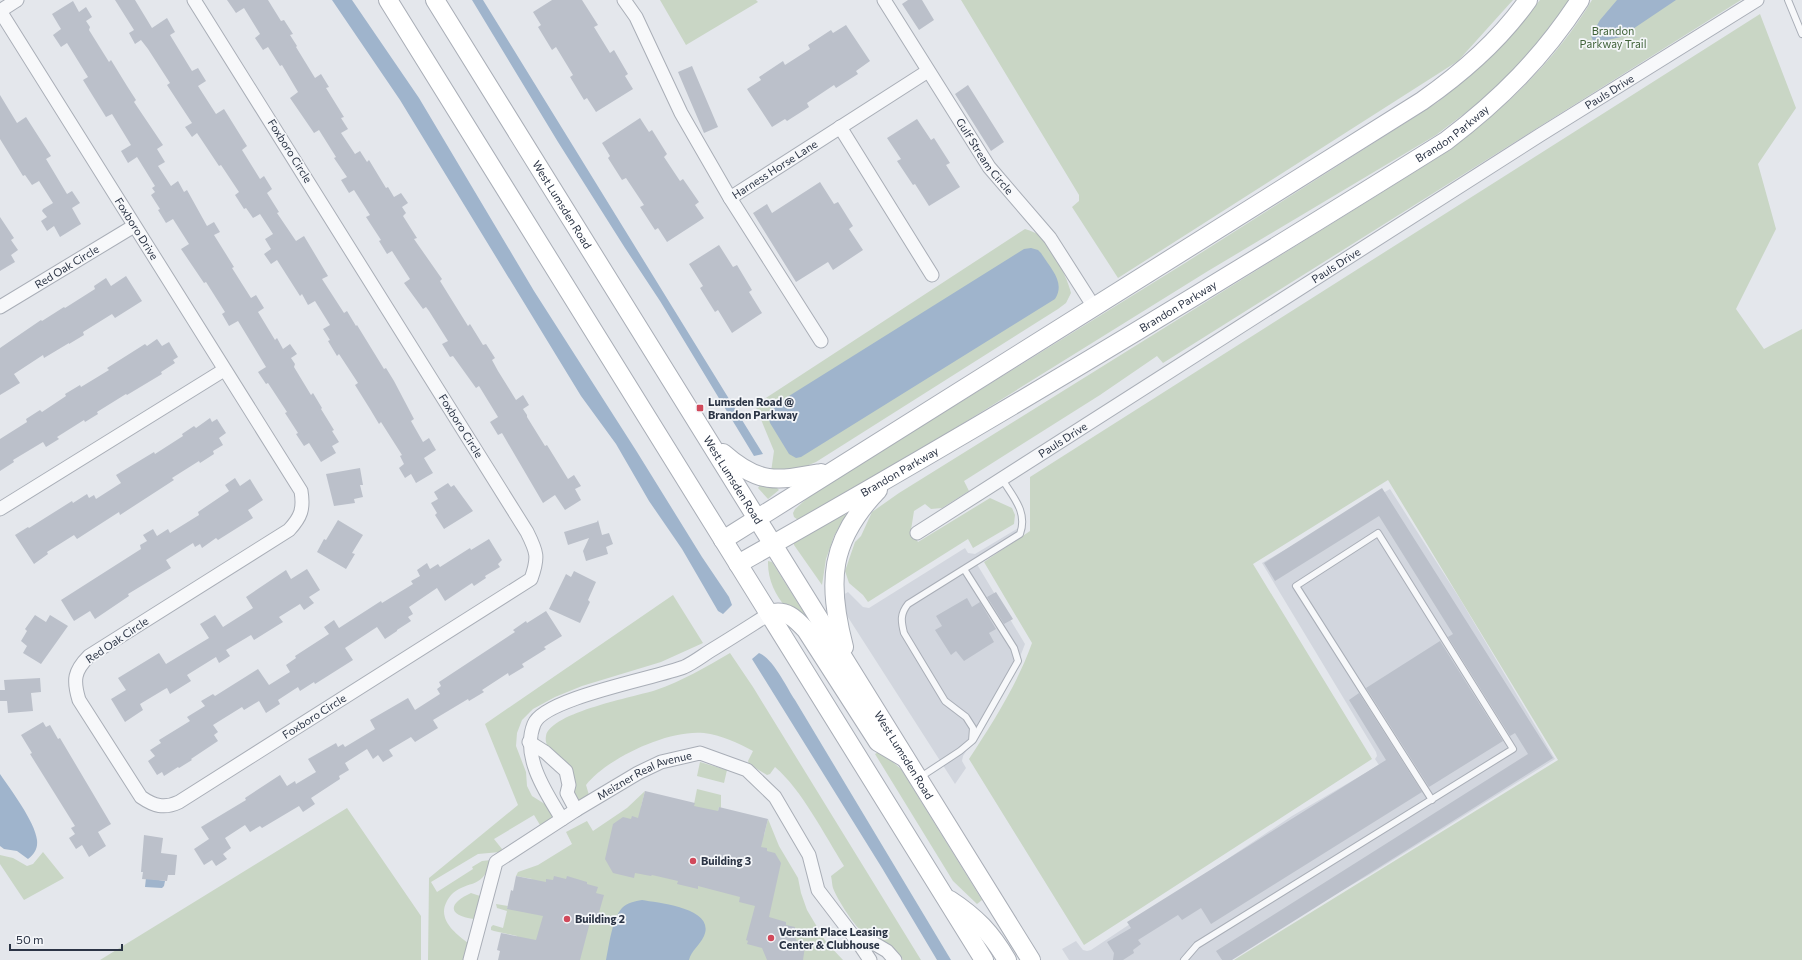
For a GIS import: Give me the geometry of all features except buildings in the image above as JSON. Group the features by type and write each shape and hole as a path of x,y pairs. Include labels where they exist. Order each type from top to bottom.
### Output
{"main road":[{"path":"388,0 984,960"},
{"name":"West Lumsden Road","path":"435,0 711,442 1031,960"},
{"path":"723,540 1233,221 1446,85 1490,45 1519,13 1528,0"},
{"name":"Brandon Parkway","path":"738,564 889,478 1192,298 1446,141 1474,120 1518,80 1546,48 1580,0"},
{"path":"711,442 734,463 750,473 767,479 782,479 832,471"},
{"path":"848,663 834,606 836,563 840,547 853,521 889,478"},
{"path":"769,614 782,612 793,617 801,625 878,742 908,760"},
{"path":"945,896 969,912 986,928 1007,960"}],"street":[{"path":"0,11 17,0"},
{"name":"Foxboro Circle","path":"194,0 527,532 535,548 537,564 531,579 254,755"},
{"name":"Harness Horse Lane","path":"624,0 636,17 681,113 730,198 928,71"},
{"name":"Gulf Stream Circle","path":"884,0 989,167 1050,238 1094,308"},
{"name":"Pauls Drive","path":"917,533 1562,121 1757,0"},
{"name":"Foxboro Drive","path":"0,11 271,446"},
{"path":"840,127 932,275"},
{"path":"730,198 821,341"},
{"name":"Red Oak Circle","path":"0,307 134,226"},
{"path":"0,510 224,370"},
{"name":"Red Oak Circle","path":"254,755 180,802 169,806 159,806 150,803 141,797 79,700 75,689 76,674 80,665 89,656 289,530 294,525 300,515 303,504 301,492 271,446"},
{"path":"562,819 542,785 529,742 534,723 551,708 605,689 685,666 769,614"},
{"path":"529,742 545,752 566,771 569,785 567,793 576,810"},
{"name":"Meizner Real Avenue","path":"470,960 496,862 576,810 638,773 661,762 700,753 747,770 776,796 809,855 818,890 870,960"},
{"path":"550,799 567,793"},
{"path":"860,945 870,941 887,951 895,960"}],"lane":[{"path":"1788,0 1802,34"},
{"path":"972,741 973,728 966,717 945,701 904,633 901,622 902,612 908,604 1020,534 1024,524 1022,511 1002,479"},
{"path":"1184,960 1197,945 1432,800 1513,749 1378,533 1296,586 1432,800"},
{"path":"919,778 960,751 972,741 1018,661 1014,648 964,569"}],"shaded area":[{"path":"1390,489 1460,599 1555,759 1369,875 1221,960 1069,960 1062,949 1076,941 1083,950 1091,950 1292,816 1379,765 1375,759 1377,756 1376,752 1262,563"},
{"path":"1020,527 1023,528 981,556 977,561 978,566 1025,644 1018,662 991,713 963,756 962,761 966,768 955,784 844,611 843,595 848,592 863,607 869,608 965,548 968,553 975,554"}],"green space":[{"path":"660,0 756,0 758,2 686,45"},
{"path":"961,0 1513,0 1458,61 1118,278 1072,207 1079,201 1079,195"},
{"path":"1540,0 1570,0 1531,51 1500,85 1436,135 1208,271 904,460 798,520 794,517 793,513 795,509 812,494 1185,263 1438,102 1494,54"},
{"name":"Brandon Parkway Trail","path":"1592,0 1741,0 1163,363 1157,356 1100,395 964,481 969,491 942,508 931,509 925,504 914,511 911,530 918,542 990,498 1012,508 1015,515 1014,524 973,548 968,539 868,602 863,595 849,583 845,571 855,542 861,536 872,512 899,493 1442,155 1489,119 1522,88 1572,31"},
{"path":"1760,14 1796,108 1758,164 1776,229 1736,309 1764,349 1802,329 1802,960 1234,960 1558,760 1388,480 1253,564 1372,759 1084,945 969,759 996,717 1012,688 1032,643 984,562 1030,531 1030,477"},
{"path":"1025,229 1040,236 1055,256 1067,280 1071,293 1066,303 816,462 792,472 771,472 774,451 755,405"},
{"path":"760,485 777,488 779,490 768,499 758,488"},
{"path":"844,513 846,515 834,536 826,559 822,585 794,543"},
{"path":"768,561 772,562 823,643 794,617 778,597 769,574"},
{"path":"673,595 703,643 661,662 582,686 555,697 533,709 522,720 517,733 516,746 526,772 527,786 532,796 548,806 553,812 551,820 540,825 534,815 494,839 502,849 500,852 478,854 431,882 437,892 473,869 472,867 482,861 491,860 483,877 476,883 454,892 447,900 444,909 446,921 458,935 468,943 465,960 428,960 429,878 518,805 485,724"},
{"path":"730,653 753,687 921,960 903,960 891,947 861,931 843,906 833,887 831,876 844,866 804,801 775,767 770,774 767,775 749,764 748,761 753,751 741,745 723,737 704,733 690,733 657,741 640,747 608,765 586,785 589,795 580,801 575,799 574,776 571,768 551,750 546,742 546,736 551,727 577,713 666,686 694,673"},
{"path":"880,751 901,769 982,900 977,904 953,881 875,754"},
{"path":"700,762 727,770 724,783 697,776"},
{"path":"697,789 721,795 721,808 719,807 715,823 764,835 768,819 779,846 798,878 807,910 826,942 843,960 515,960 517,936 491,930 491,927 493,925 503,928 507,911 497,908 496,904 508,906 507,909 529,897 532,879 516,876 518,872 538,865 572,844 566,832 587,821 593,831 627,808 645,791 641,807 691,819"},
{"path":"347,808 421,916 421,960 100,960"},
{"path":"43,852 64,878 24,900 0,864 0,855 13,858 27,866 33,864"},
{"path":"471,893 480,896 474,919 459,915 455,912 454,908 458,901"}],"water":[{"path":"332,0 352,0 419,98 534,291 702,557 729,597 732,605 723,614 718,611 682,549 649,501 616,444 581,396 400,100"},
{"path":"472,0 483,0 763,454 754,456 660,301 558,142"},
{"path":"1617,0 1676,0 1621,37 1594,43 1591,36 1600,20"},
{"path":"1031,248 1038,250 1041,253 1056,275 1059,287 1055,299 801,457 796,458 789,454 770,423 768,415 773,406 1024,249"},
{"path":"759,653 769,661 779,674 951,960 937,960 882,868 752,659"},
{"path":"0,774 22,806 32,824 35,833 37,840 36,849 28,859 17,851 4,849 0,846"},
{"path":"146,878 165,881 164,886 162,888 145,887"},
{"path":"642,900 672,905 694,913 702,919 705,927 704,936 689,960 606,960 611,933 622,908 626,905"}],"place":[{"name":"Lumsden Road @ Brandon Parkway","path":"700,408"},
{"name":"Building 3","path":"693,861"},
{"name":"Building 2","path":"567,919"},
{"name":"Versant Place Leasing Center & Clubhouse","path":"771,938"}]}
